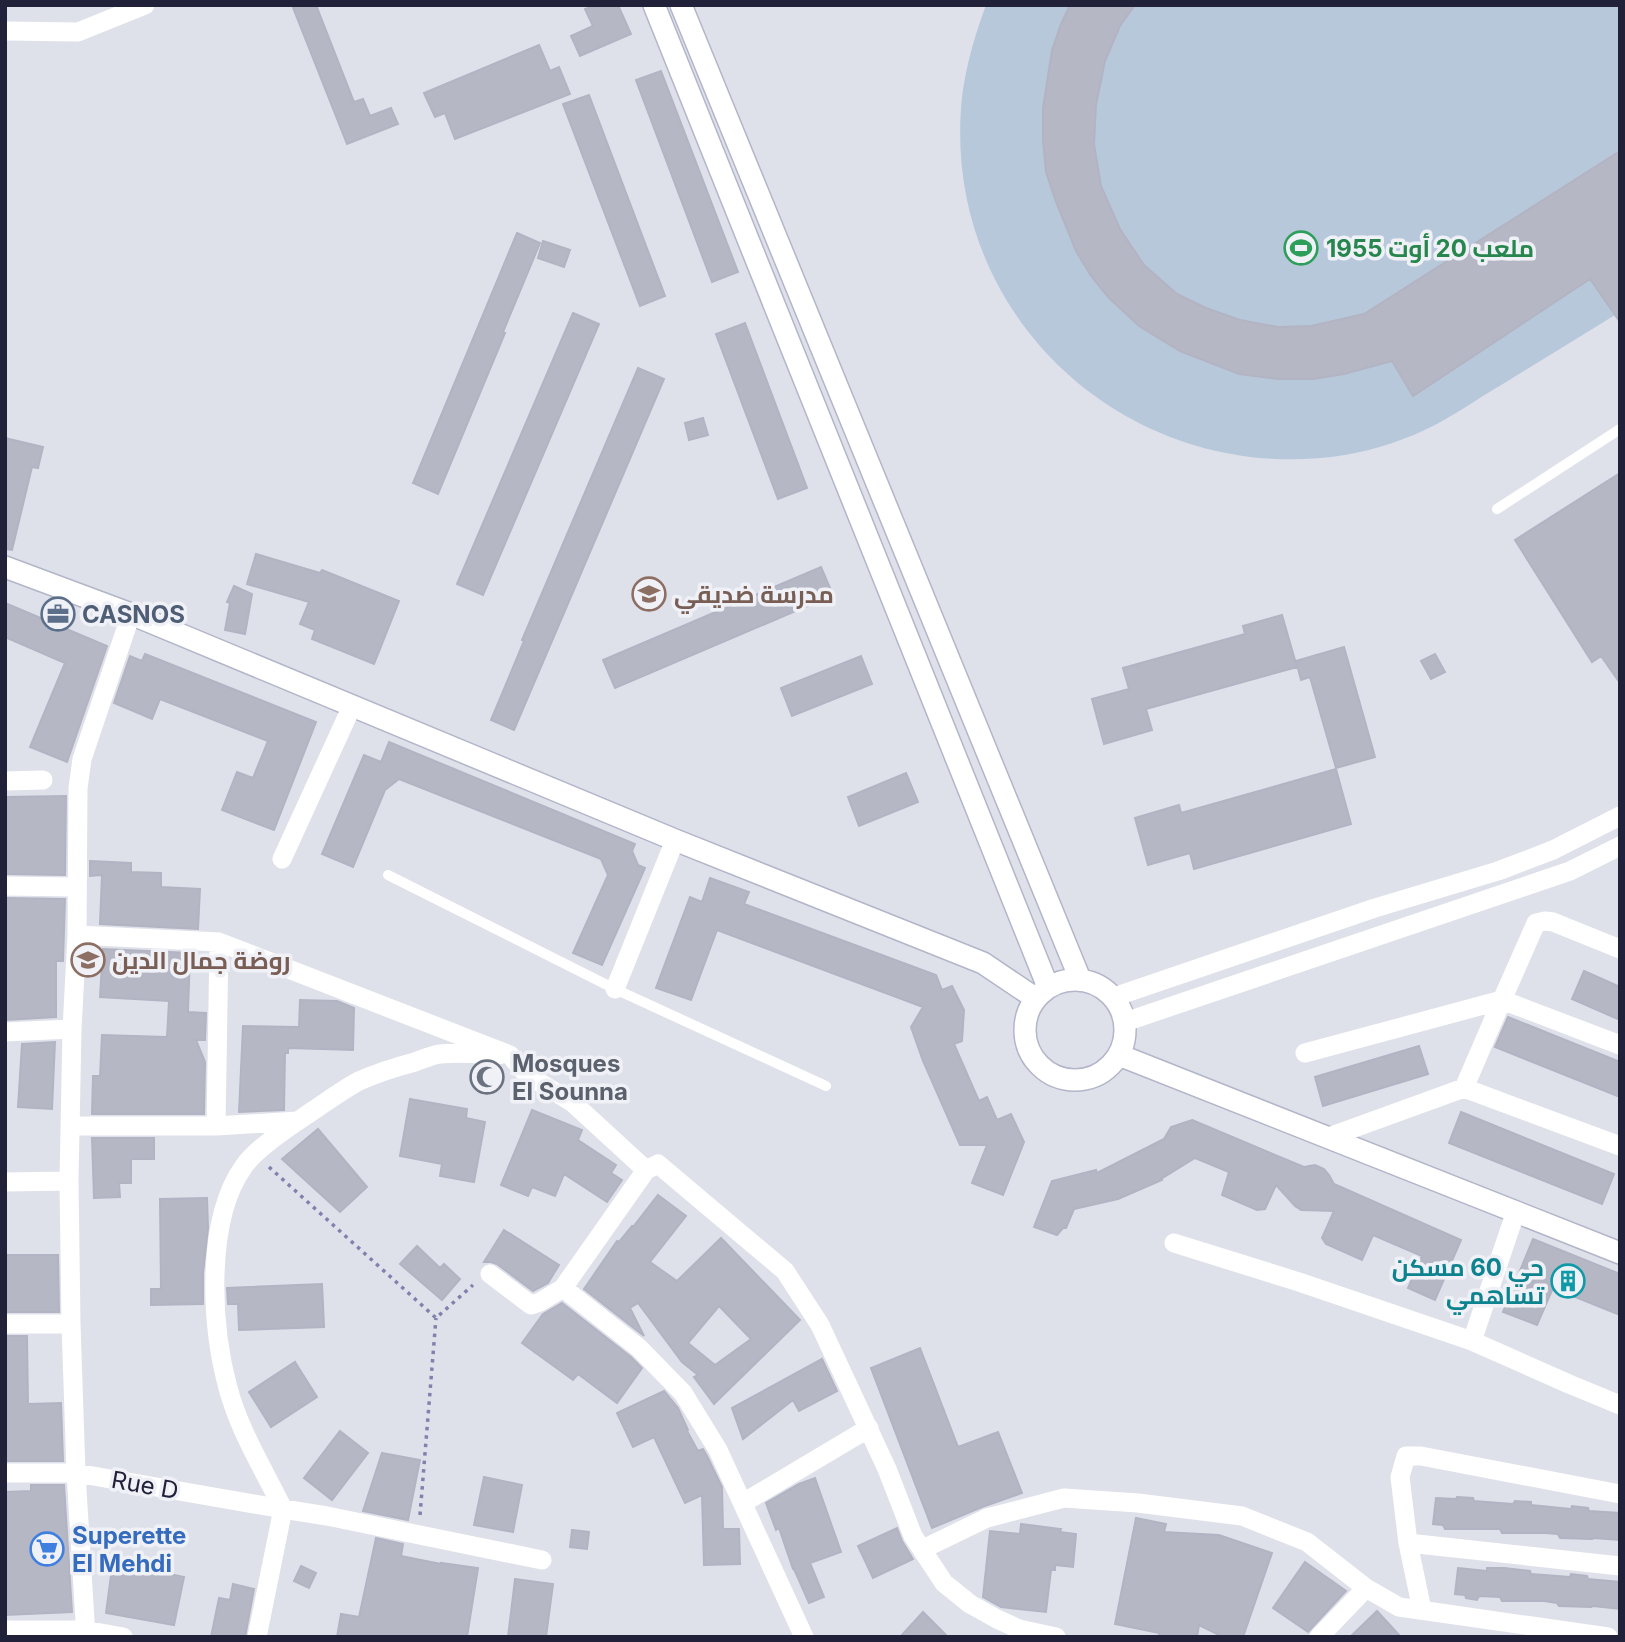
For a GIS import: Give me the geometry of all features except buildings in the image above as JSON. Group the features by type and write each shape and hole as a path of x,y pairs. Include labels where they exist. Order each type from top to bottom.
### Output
{"street":[{"path":"5,31 78,32 145,5"},
{"path":"654,5 1042,993"},
{"path":"681,5 1080,979"},
{"path":"5,567 131,614 675,840 983,963 1042,993"},
{"path":"85,1633 76,1473 69,1181 77,935 78,788 82,759 131,614"},
{"path":"282,859 352,706"},
{"path":"5,781 43,780"},
{"path":"1114,997 1375,908 1498,871 1553,850 1620,816"},
{"path":"615,989 675,840"},
{"path":"1125,1022 1570,871 1620,846"},
{"path":"5,886 76,887"},
{"path":"1464,1088 1536,923 1553,922 1620,949"},
{"path":"77,935 219,942 510,1055 526,1074 573,1104 646,1170"},
{"path":"216,1126 219,942"},
{"path":"1080,979 1093,982 1114,997 1125,1022 1125,1039 1119,1055 1108,1068 1095,1076 1078,1080 1062,1079 1047,1072 1035,1060 1027,1045 1025,1029 1028,1013 1042,993 1063,980 1080,979"},
{"path":"1305,1053 1502,1000 1620,1045"},
{"path":"5,1032 72,1029"},
{"path":"257,1637 283,1509 244,1431 228,1389 219,1344 215,1261 222,1217 229,1194 244,1166 254,1154 298,1121 360,1081 440,1054 510,1055"},
{"path":"1119,1055 1620,1253"},
{"path":"1329,1138 1464,1088 1620,1146"},
{"path":"71,1126 216,1126 298,1121"},
{"path":"490,1274 531,1305 563,1288 646,1170 659,1164 785,1271 820,1325 869,1428 914,1536 944,1583 970,1604 1019,1629 1056,1637"},
{"path":"5,1182 69,1181"},
{"path":"1472,1341 1516,1211"},
{"path":"1174,1243 1472,1341 1620,1405"},
{"path":"563,1288 639,1348 683,1393 718,1450 804,1637"},
{"path":"5,1324 71,1324"},
{"path":"743,1503 869,1428"},
{"path":"1422,1610 1408,1543 1400,1477 1406,1456 1421,1456 1620,1494"},
{"name":"Rue D","path":"5,1473 76,1473 327,1516 542,1560"},
{"path":"922,1549 987,1518 1064,1498 1138,1503 1242,1516 1307,1542 1366,1588 1399,1607 1608,1637"},
{"path":"1408,1543 1620,1566"},
{"path":"1319,1637 1366,1588"},
{"path":"5,1630 123,1637"}],"lane":[{"path":"1497,509 1620,429"},
{"path":"388,875 615,989 826,1086"}],"path":[{"path":"254,1154 436,1318"},
{"path":"418,1534 436,1318 484,1275 490,1274"}],"shaded area":[{"name":"ملعب 20 أوت 1955","path":"986,5 1620,5 1620,312 1435,425 1403,439 1356,453 1266,458 1191,444 1123,414 1064,371 1016,315 982,250 963,177 962,97 971,50"}],"place":[{"name":"ملعب 20 أوت 1955","path":"1301,248"},
{"name":"مدرسة ضديقي","path":"649,594"},
{"name":"CASNOS","path":"58,614"},
{"name":"روضة جمال الدين","path":"88,960"},
{"name":"Mosques El Sounna","path":"487,1077"},
{"name":"حي 60 مسكن تساهمي","path":"1568,1281"},
{"name":"Superette El Mehdi","path":"47,1549"}]}
